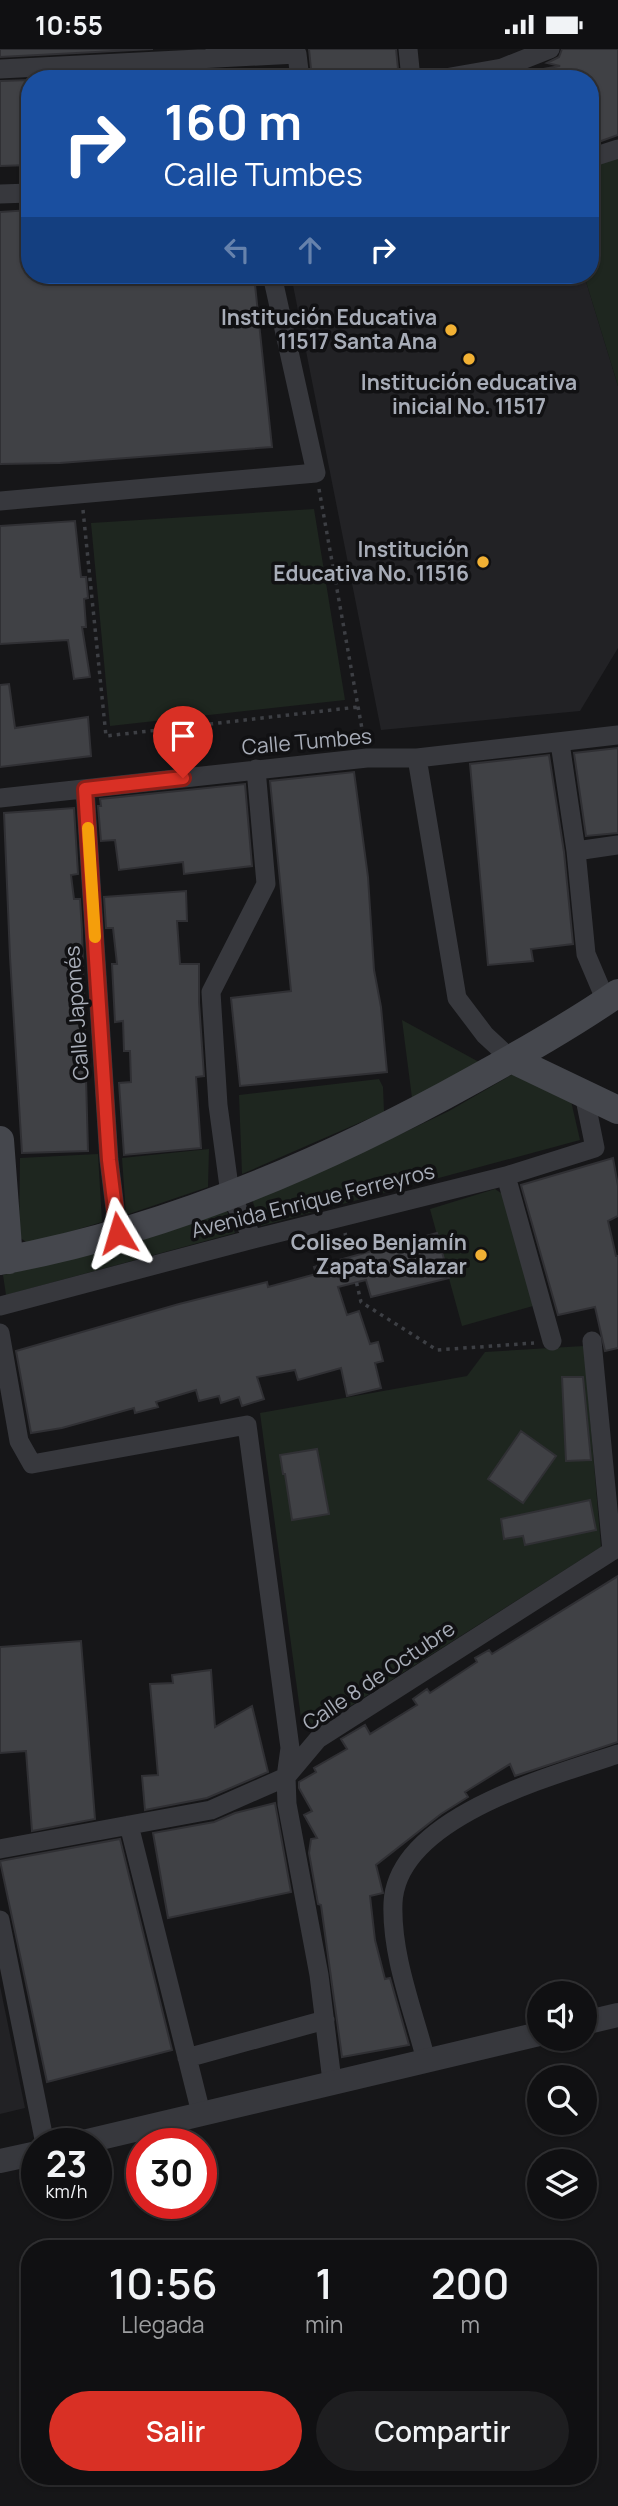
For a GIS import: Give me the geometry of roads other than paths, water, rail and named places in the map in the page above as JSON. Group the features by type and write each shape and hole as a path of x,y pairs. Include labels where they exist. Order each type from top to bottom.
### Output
{"main road":[{"path":"0,1140 5,1261 118,1233 305,1165 406,1118 511,1059 612,997"},
{"path":"511,1059 618,1110"}],"street":[{"path":"408,49 410,70"},
{"path":"491,70 550,49"},
{"path":"0,69 216,53 297,54 299,70"},
{"path":"599,155 618,149"},
{"path":"0,194 21,193"},
{"path":"0,501 316,473 274,284"},
{"name":"Calle Tumbes","path":"0,798 256,769 367,758 417,758 618,736"},
{"path":"559,743 576,851 586,954 612,997"},
{"path":"417,758 457,998 485,1035 511,1059"},
{"path":"253,1239 230,1194 218,1105 211,992 266,884 256,769"},
{"name":"Calle Japonés","path":"85,789 109,1160 118,1233"},
{"path":"576,851 618,845"},
{"name":"Avenida Enrique Ferreyros","path":"0,1306 506,1176 595,1148 584,1094"},
{"path":"506,1176 552,1341"},
{"path":"0,1333 19,1441 32,1464 247,1425 290,1748 286,1777 287,1804 325,2020 332,2081"},
{"path":"592,1341 615,1553"},
{"name":"Calle 8 de Octubre","path":"0,1849 211,1810 286,1777 318,1739 615,1553"},
{"path":"426,2060 394,1931 393,1900 402,1872 422,1846 448,1823 492,1799 530,1783 618,1754"},
{"path":"130,1825 201,2113"},
{"path":"0,1920 43,2128"},
{"path":"597,2020 618,2015"},
{"path":"187,2057 325,2020"},
{"path":"112,2135 527,2036"},
{"path":"0,2161 21,2156"}],"place":[{"name":"Institución Educativa 11517 Santa Ana","path":"451,330"},
{"name":"Institución educativa inicial No. 11517","path":"469,359"},
{"name":"Institución Educativa No. 11516","path":"483,562"},
{"name":"Coliseo Benjamín Zapata Salazar","path":"481,1255"}]}
